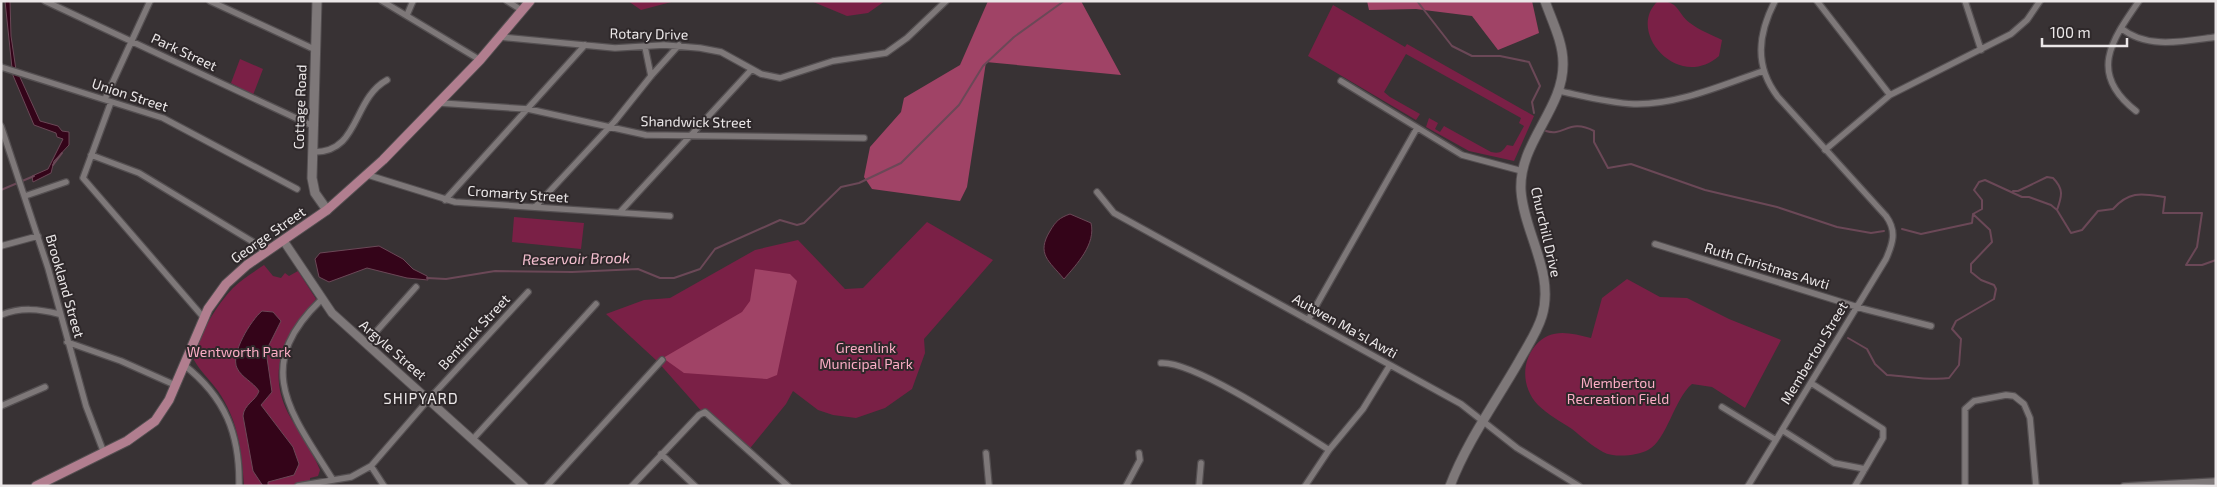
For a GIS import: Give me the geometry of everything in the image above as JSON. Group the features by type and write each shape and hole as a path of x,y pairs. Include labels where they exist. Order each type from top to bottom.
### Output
{"main road":[{"name":"Cottage Road","path":"317,1 313,185 315,193 327,210"},
{"name":"George Street","path":"36,486 134,438 149,427 165,408 204,318 226,284 265,253 327,210 368,174 440,103 501,37 530,1"},
{"name":"Churchill Drive","path":"1450,486 1456,471 1533,336 1545,303 1543,277 1522,197 1522,170 1558,91 1563,71 1562,51 1545,1"}],"street":[{"name":"Park Street","path":"45,1 313,126"},
{"path":"150,1 108,100 83,178 204,318"},
{"path":"210,1 316,50"},
{"path":"382,1 480,60"},
{"path":"407,15 413,1"},
{"path":"507,1 523,11"},
{"name":"Rotary Drive","path":"501,37 585,45 645,47 679,45 721,52 751,70 772,78 782,78 833,61 886,53 907,38 946,1"},
{"path":"1775,1 1766,21 1761,40 1763,72 1778,97 1825,150 1890,95 2003,40 2020,28 2040,1"},
{"path":"1817,1 1890,95"},
{"path":"1965,1 1980,50"},
{"path":"2136,111 2116,92 2108,72 2109,54 2121,28 2139,1"},
{"path":"2121,28 2134,37 2152,41 2178,42 2216,37"},
{"path":"445,200 585,45"},
{"path":"535,207 609,128 679,45"},
{"path":"645,47 651,76"},
{"name":"Union Street","path":"1,67 164,118 297,189"},
{"path":"620,212 751,70"},
{"path":"1558,91 1621,103 1649,104 1679,99 1763,72"},
{"path":"313,152 328,151 339,146 373,90 387,80"},
{"path":"1341,81 1467,158 1522,170"},
{"name":"Shandwick Street","path":"440,103 528,109 646,135 692,134 864,138"},
{"name":"Brookland Street","path":"1,126 4,143 38,236 88,412 104,453"},
{"path":"1308,320 1417,128"},
{"name":"Membertou Street","path":"1748,486 1889,252 1893,230 1886,216 1825,150"},
{"path":"91,155 143,175 258,245 265,253"},
{"name":"Cromarty Street","path":"368,174 445,200 670,216"},
{"path":"24,196 66,182"},
{"name":"Autwen Ma'sl Awti","path":"1097,192 1114,213 1461,404 1517,448 1579,486"},
{"path":"1,246 38,236"},
{"name":"Argyle Street","path":"284,240 332,313 524,486"},
{"name":"Ruth Christmas Awti","path":"1655,244 1857,307 1931,326"},
{"path":"366,343 416,287"},
{"name":"Bentinck Street","path":"298,486 313,485 357,475 371,466 429,399 528,292"},
{"path":"322,300 300,323 288,344 284,357 284,382 291,412 333,480"},
{"path":"473,439 596,304"},
{"path":"1,315 26,309 59,314"},
{"path":"67,342 121,361 175,385"},
{"path":"547,486 662,360"},
{"path":"1161,363 1172,362 1187,367 1264,409 1329,450"},
{"path":"184,365 205,383 231,425 238,455 239,486"},
{"path":"1305,486 1329,450 1363,408 1390,365"},
{"path":"1811,383 1883,428 1883,438 1855,486"},
{"path":"1,406 45,387"},
{"path":"1965,486 1963,415 1968,405 1976,400 2011,395 2024,404 2030,417 2036,486"},
{"path":"1722,408 1776,440"},
{"path":"632,486 699,415 705,412 788,486"},
{"path":"1782,430 1834,463 1865,470"},
{"path":"986,453 990,486"},
{"path":"1126,486 1140,460 1139,453"},
{"path":"661,454 695,486"},
{"path":"1199,486 1201,463"},
{"path":"371,466 384,486"},
{"path":"2124,486 2216,481"}],"green space":[{"path":"628,1 675,1 641,10"},
{"path":"811,1 885,1 868,13 847,16"},
{"path":"1658,1 1665,1 1674,5 1690,23 1722,40 1719,56 1703,65 1688,67 1673,62 1661,53 1652,41 1648,27 1649,13"},
{"path":"1333,5 1405,47 1407,44 1534,116 1514,161 1469,151 1426,127 1429,118 1438,123 1435,129 1440,132 1444,126 1491,152 1499,153 1507,145 1513,146 1524,126 1519,123 1521,118 1406,54 1384,92 1420,114 1416,120 1308,56"},
{"path":"240,59 263,69 253,95 231,83"},
{"path":"514,217 584,223 581,249 512,242"},
{"name":"Greenlink Municipal Park","path":"927,222 993,260 924,339 925,353 912,389 885,408 856,418 833,415 818,410 793,391 786,404 747,452 704,414 657,361 606,314 644,300 670,298 755,250 798,240 845,289 863,288"},
{"name":"Wentworth Park","path":"264,265 273,276 281,278 285,273 289,276 298,271 316,299 289,338 279,366 281,396 288,413 320,470 318,476 310,478 310,486 244,486 238,436 230,413 218,391 194,360 198,342 221,302 237,285"},
{"name":"Membertou Recreation Field","path":"1627,279 1660,297 1687,298 1729,319 1781,340 1745,408 1712,387 1692,384 1680,399 1666,429 1655,445 1643,452 1619,456 1599,450 1538,405 1529,391 1525,376 1530,353 1541,340 1561,333 1591,338 1602,298"}],"shaded area":[{"path":"5,1 10,1 11,36 16,70 12,68"},
{"path":"988,1 1081,1 1121,75 986,62 967,187 960,201 872,189 864,177 870,147 901,112 904,98 960,65"},
{"path":"1367,1 1532,1 1539,33 1498,50 1472,16 1416,9 1369,10"},
{"path":"12,73 19,75 40,121 58,126 62,131 69,132 69,145 54,161 51,173 33,182 32,176 48,169 63,139 57,137 56,133 34,125"},
{"path":"1070,214 1091,223 1092,231 1084,253 1064,279 1049,262 1044,252 1044,246 1056,222"},
{"path":"379,246 403,259 413,269 427,276 428,280 407,278 367,268 329,282 319,277 315,259 320,253"},
{"path":"755,269 790,274 797,281 777,375 767,379 684,373 663,358 742,312 750,301"},
{"path":"262,311 273,312 281,321 266,351 272,392 261,405 293,447 299,464 294,475 268,482 268,486 263,486 253,471 243,416 246,408 259,391 239,371 236,362 236,354 243,338 252,322"}],"waterway":[{"name":"Reservoir Brook","path":"427,278 446,279 495,271 572,272 638,269 660,278 674,278 700,269 715,249 780,220 797,225 804,223 841,187 859,183 901,163 959,105 983,66 1014,37 1064,1"},
{"path":"1417,1 1452,46 1472,56 1500,56 1529,62 1540,86 1532,102 1534,113"},
{"path":"1546,131 1558,132 1578,126 1594,131 1594,142 1608,168 1631,164 1705,190 1777,207 1837,227 1871,233 1884,231"},
{"path":"53,165 62,153"},
{"path":"1,190 34,176"},
{"path":"2013,191 2018,191 2047,177 2053,178 2059,186 2061,193 2057,210"},
{"path":"1973,214 1982,209 1982,200 1974,190 1979,182 1985,180 2022,197 2029,197 2051,205 2057,210 2071,233 2082,230 2098,211 2113,209 2131,196 2143,194 2165,197 2163,213 2202,213 2197,247 2186,265 2202,265 2216,260"},
{"path":"1902,229 1921,234 1972,223 1973,214"},
{"path":"1848,338 1867,349 1875,364 1887,375 1926,379 1949,378 1959,365 1961,339 1952,329 1956,321 1994,299 1996,289 1994,285 1981,280 1971,272 1971,264 1992,242 1990,230 1973,214"}],"district":[{"name":"SHIPYARD","path":"421,399"}]}
